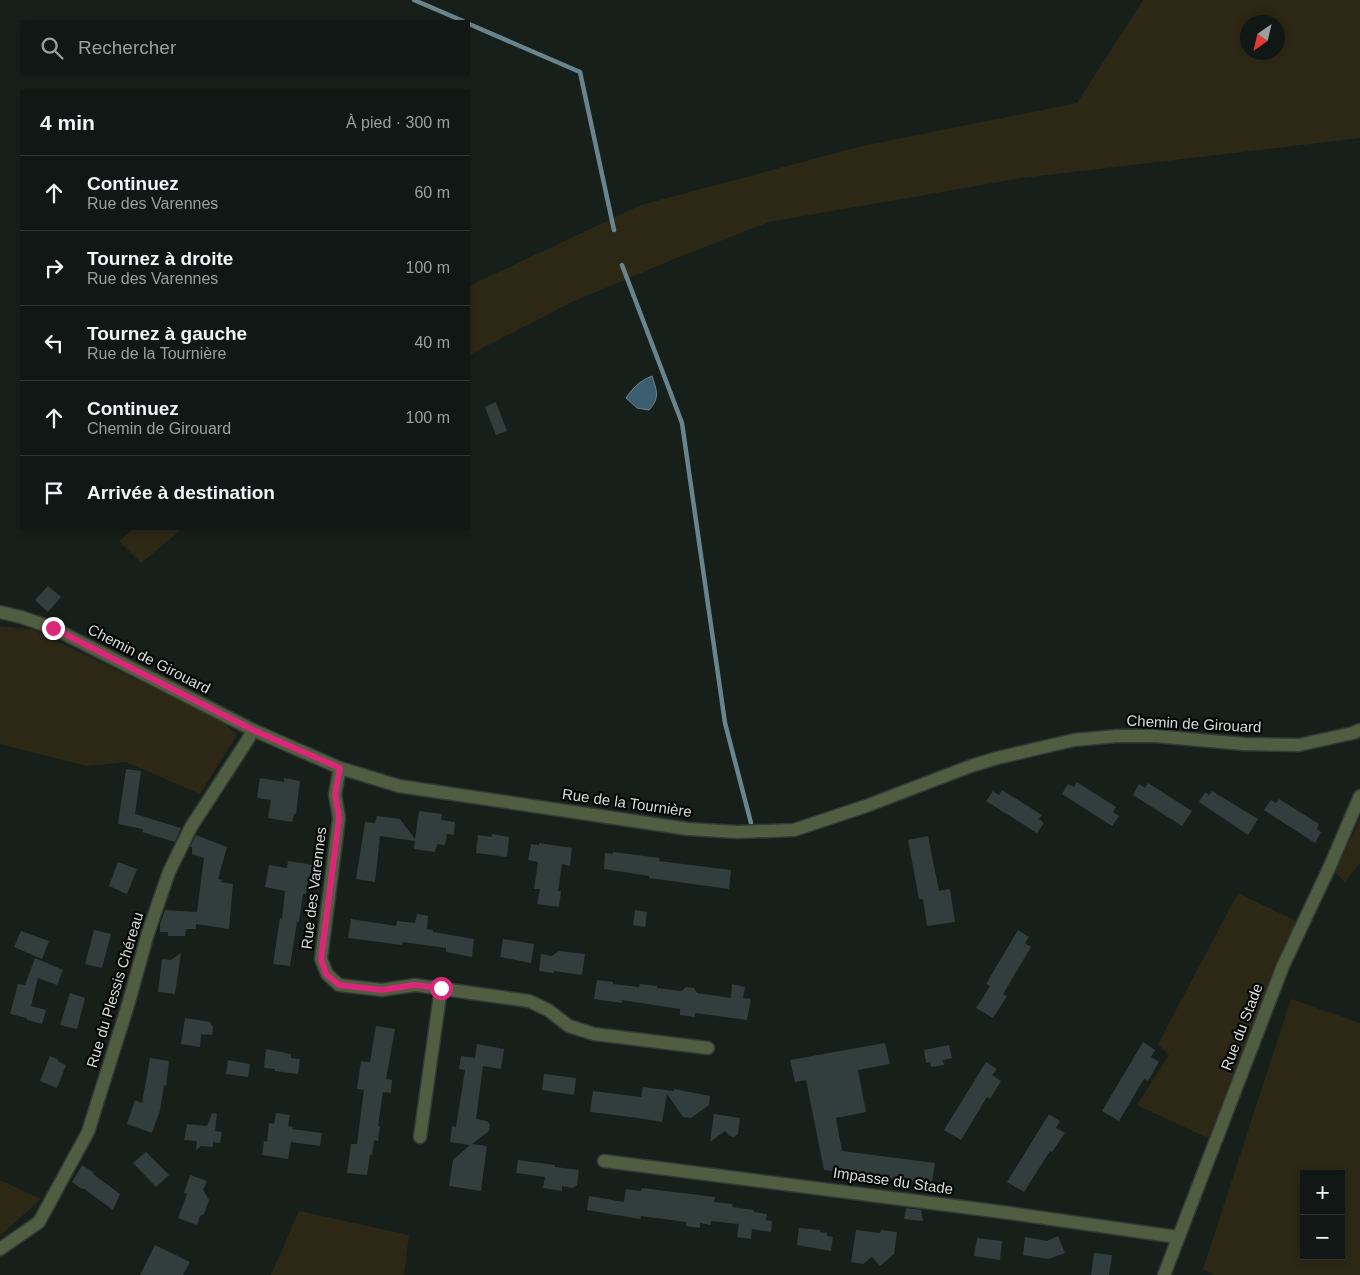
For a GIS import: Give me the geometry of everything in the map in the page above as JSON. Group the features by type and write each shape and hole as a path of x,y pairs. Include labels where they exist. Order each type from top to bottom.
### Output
{"street":[{"name":"Chemin de Girouard","path":"0,612 53,628 253,730"},
{"name":"Rue de la Tournière","path":"253,730 340,768 399,786 688,829 738,832 794,830 997,758"},
{"name":"Rue du Plessis Chéreau","path":"0,1250 39,1222 88,1132 128,1005 148,933 169,872 191,827 253,730"},
{"name":"Chemin de Girouard","path":"997,758 1074,740 1116,736 1155,736 1244,744 1299,745 1360,730"},
{"name":"Rue des Varennes","path":"340,768 335,794 339,818 321,959 326,974 339,985 382,990 414,985 529,1001 548,1010 569,1026 594,1034 708,1048"},
{"name":"Rue du Stade","path":"1164,1275 1177,1237 1283,966 1330,866 1360,796"},
{"path":"420,1137 441,988"},
{"name":"Impasse du Stade","path":"604,1161 1002,1212 1177,1237"}],"shaded area":[{"path":"1143,0 1360,0 1360,138 1022,178 769,222 572,302 470,354 470,286 641,205 862,146 1077,103"},
{"path":"133,530 181,530 141,563 119,541"},
{"path":"0,626 34,630 222,721 237,735 200,794 126,762 86,766 0,744"},
{"path":"1360,819 1360,864 1345,882 1335,872"},
{"path":"1238,893 1296,921 1208,1138 1137,1105 1169,1055 1158,1044"},
{"path":"1291,999 1360,1023 1360,1275 1214,1275 1203,1269"},
{"path":"0,1180 41,1199 0,1236"},
{"path":"299,1211 409,1235 404,1275 271,1275"}],"water":[{"path":"652,376 656,390 655,402 649,410 637,408 626,398 637,385"}],"building":[{"path":"496,402 507,431 496,435 485,407"},
{"path":"48,586 61,597 48,612 35,600"},
{"path":"126,769 141,771 135,814 181,828 175,842 142,832 143,829 118,824"},
{"path":"260,778 284,782 284,778 300,781 296,814 294,814 292,822 268,818 271,800 257,798"},
{"path":"1077,782 1116,807 1113,812 1119,816 1112,826 1062,794 1068,784 1074,787"},
{"path":"1148,783 1192,811 1182,826 1133,795 1139,784 1145,788"},
{"path":"1002,790 1042,815 1039,819 1044,823 1037,833 986,801 993,791 999,795"},
{"path":"1212,791 1258,819 1248,835 1199,802 1205,792 1209,795"},
{"path":"1279,799 1319,824 1317,829 1321,832 1315,843 1264,810 1271,800 1276,803"},
{"path":"419,811 442,814 441,820 455,822 454,835 447,834 445,845 437,844 435,852 414,849 415,841 380,836 375,882 356,879 365,822 375,823 377,816 400,819 415,839"},
{"path":"492,834 509,837 507,857 476,853 478,835 492,837"},
{"path":"196,835 227,847 218,879 222,880 221,882 233,884 229,929 196,924 196,929 186,929 185,936 168,936 168,932 160,932 160,924 165,910 197,912 204,858 192,854 192,847 190,847"},
{"path":"928,836 939,891 950,889 955,922 927,926 923,899 919,899 908,840"},
{"path":"539,843 572,848 570,866 562,864 558,891 561,891 559,907 537,904 540,889 534,889 538,862 528,860 531,844 539,845"},
{"path":"613,852 660,858 659,861 731,870 729,889 649,878 649,876 604,869 605,853 613,854"},
{"path":"288,861 314,865 312,881 308,880 306,894 303,894 290,966 273,964 280,918 282,919 285,891 265,887 269,865 287,868"},
{"path":"118,862 137,869 127,894 109,886"},
{"path":"635,910 647,912 645,927 633,925"},
{"path":"417,914 428,916 427,929 433,930 433,932 474,939 472,957 446,952 446,948 403,942 402,945 348,938 351,919 396,926 397,921 415,923"},
{"path":"94,930 111,934 102,968 85,964"},
{"path":"1018,930 1029,937 1025,943 1031,947 1003,994 1007,996 993,1018 976,1008 990,986 986,984"},
{"path":"21,931 49,941 42,959 14,947"},
{"path":"503,939 534,944 531,963 500,957"},
{"path":"559,951 585,954 582,975 539,971 541,954 552,956"},
{"path":"181,953 175,994 158,992 162,959 171,960"},
{"path":"35,958 63,970 57,985 38,978 31,1006 46,1010 42,1024 10,1014 18,984 25,985"},
{"path":"597,980 613,982 613,984 639,987 640,984 682,991 686,987 694,988 697,993 731,998 732,984 745,987 743,998 751,999 747,1020 695,1013 695,1017 680,1015 680,1009 622,1000 622,1003 594,999"},
{"path":"70,993 85,998 77,1029 60,1025"},
{"path":"185,1018 210,1022 213,1027 212,1035 201,1034 200,1047 181,1044"},
{"path":"376,1026 395,1029 386,1079 392,1080 391,1093 383,1092 378,1126 380,1126 378,1141 374,1140 367,1175 347,1173 351,1144 357,1144 364,1090 357,1089 361,1061 370,1062"},
{"path":"1143,1042 1155,1050 1151,1057 1159,1062 1148,1081 1144,1079 1119,1121 1102,1111"},
{"path":"885,1043 890,1064 858,1070 866,1112 836,1118 842,1151 935,1163 932,1184 824,1170 806,1080 795,1082 790,1060"},
{"path":"477,1044 504,1049 501,1069 483,1066 476,1119 487,1121 490,1124 489,1131 472,1144 487,1146 481,1191 449,1186 453,1160 470,1145 450,1142 452,1126 456,1127 465,1070 459,1069 461,1056 475,1058"},
{"path":"949,1045 952,1058 943,1060 944,1065 931,1067 930,1062 926,1063 924,1050"},
{"path":"266,1049 291,1054 291,1058 300,1059 298,1074 264,1068"},
{"path":"50,1056 66,1065 57,1088 40,1081"},
{"path":"150,1058 169,1061 166,1086 164,1085 160,1110 152,1133 127,1124 135,1100 142,1103"},
{"path":"228,1060 250,1064 248,1077 226,1074"},
{"path":"986,1062 997,1069 992,1075 1001,1081 990,1099 987,1097 961,1140 944,1130"},
{"path":"544,1074 576,1078 574,1095 542,1090"},
{"path":"643,1087 674,1091 674,1089 710,1096 709,1105 691,1118 683,1117 667,1094 662,1122 590,1112 593,1091 641,1097"},
{"path":"212,1113 217,1114 215,1131 222,1132 220,1143 213,1142 213,1147 201,1146 196,1150 197,1141 184,1140 187,1124 207,1126"},
{"path":"276,1113 290,1115 288,1126 293,1127 292,1129 322,1133 320,1146 291,1142 288,1159 262,1155 264,1141 267,1142 269,1123 274,1124"},
{"path":"714,1114 740,1118 738,1134 734,1137 729,1136 725,1131 710,1142"},
{"path":"1049,1114 1060,1121 1056,1128 1065,1133 1052,1152 1050,1151 1024,1192 1007,1182"},
{"path":"146,1152 169,1175 156,1187 133,1163"},
{"path":"518,1160 579,1170 577,1185 573,1188 562,1186 562,1191 543,1188 545,1177 516,1173"},
{"path":"82,1165 120,1194 113,1210 72,1182"},
{"path":"190,1175 207,1181 203,1190 209,1200 204,1214 200,1216 197,1225 178,1218 187,1194 184,1193"},
{"path":"642,1188 715,1197 714,1202 733,1204 732,1207 767,1214 766,1220 772,1221 771,1232 752,1229 751,1239 737,1237 739,1224 711,1221 711,1225 700,1223 700,1228 686,1226 686,1222 641,1216 640,1219 587,1210 589,1196 624,1202 626,1189 641,1191"},
{"path":"906,1208 921,1210 923,1221 904,1219"},
{"path":"799,1228 820,1230 820,1232 827,1233 827,1236 833,1237 831,1251 797,1245"},
{"path":"856,1230 880,1233 881,1230 897,1232 894,1254 880,1266 872,1257 863,1264 851,1262"},
{"path":"1058,1236 1065,1253 1049,1259 1023,1255 1025,1237 1047,1241"},
{"path":"977,1238 1002,1241 1000,1260 974,1256"},
{"path":"155,1245 190,1262 183,1275 140,1275"},
{"path":"1094,1253 1112,1255 1109,1275 1091,1275"}],"waterway":[{"path":"414,0 461,20"},
{"path":"470,24 580,72 614,230"},
{"path":"622,265 682,423 725,723 751,823"}],"route":[{"path":"53,628 253,730 340,768 335,794 339,818 321,959 326,974 339,985 382,990 414,985 441,988"}]}
